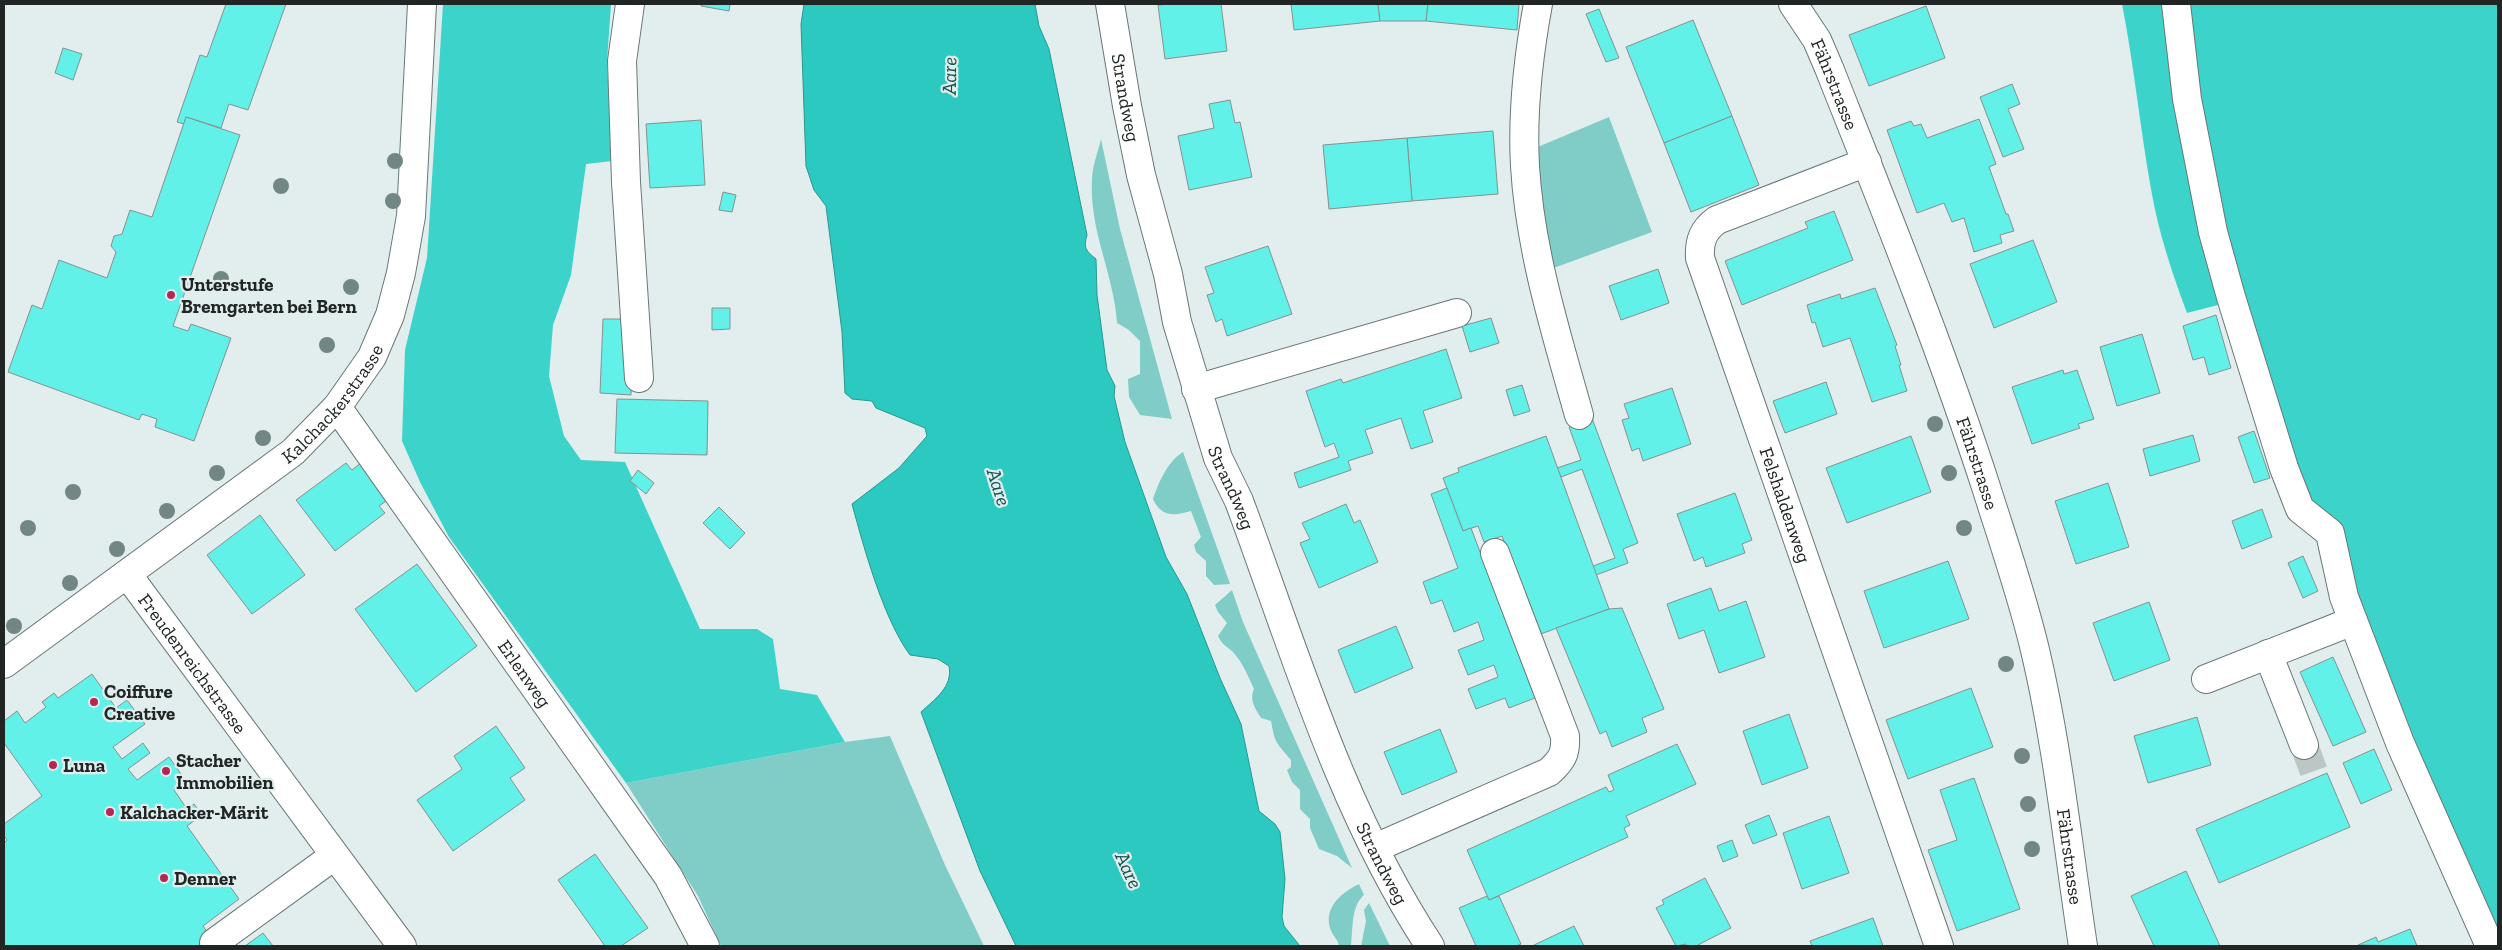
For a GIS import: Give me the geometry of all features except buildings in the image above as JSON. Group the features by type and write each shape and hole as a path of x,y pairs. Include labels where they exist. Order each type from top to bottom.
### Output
{"street":[{"name":"Kalchackerstrasse","path":"4,664 293,452 337,407 372,357 390,315 401,274 411,216 422,4"},
{"path":"630,4 622,61 626,182 640,378"},
{"name":"Strandweg","path":"1110,4 1140,175 1168,274 1177,322 1218,458 1239,501 1341,777 1409,913 1430,946"},
{"path":"1538,4 1530,44 1524,113 1525,166 1529,204 1548,304 1579,414"},
{"name":"Fährstrasse","path":"1793,4 1817,40 1867,162 1950,379 2020,593 2035,651 2052,734 2083,946"},
{"path":"2176,4 2187,99 2213,232 2231,298 2296,499 2307,517 2330,533 2344,596 2400,743 2490,946"},
{"name":"Felshaldenweg","path":"1867,162 1717,220 1710,225 1701,239 1700,258 1939,946"},
{"path":"1196,389 1457,313"},
{"name":"Erlenweg","path":"337,407 668,876 705,946"},
{"path":"1375,848 1549,772 1561,760 1565,746 1565,736 1495,553"},
{"name":"Freudenreichstrasse","path":"127,574 402,946"},
{"path":"2206,679 2354,621"},
{"path":"2268,654 2304,745"},
{"path":"214,943 334,856"}],"shaded area":[{"path":"443,4 611,4 607,62 612,161 586,164 571,275 553,325 549,376 564,436 581,460 625,462 700,629 757,629 773,639 780,689 817,695 845,742 626,783 449,537 420,482 402,441 405,350 427,258"},
{"path":"2122,4 2498,4 2498,945 2222,304 2187,313 2157,220"},
{"path":"1609,117 1652,232 1551,269 1533,149"},
{"path":"1101,139 1120,229 1172,419 1140,415 1129,397 1128,379 1140,374 1140,341 1129,330 1117,323 1115,305 1094,217 1092,175"},
{"path":"1183,452 1230,584 1214,585 1206,576 1206,561 1196,552 1194,545 1201,537 1191,511 1169,514 1160,509 1153,499 1168,467"},
{"path":"1232,590 1243,622 1352,868 1337,856 1319,849 1310,828 1310,819 1300,809 1300,790 1292,782 1287,770 1291,767 1291,760 1277,742 1271,721 1261,718 1255,707 1252,700 1254,689 1242,664 1218,636 1227,623 1215,605"},
{"path":"890,736 945,865 984,946 721,946 698,896 626,783 845,742"},
{"path":"1359,884 1364,895 1355,911 1351,946 1339,946 1329,925 1331,910 1339,897"},
{"path":"1369,903 1390,946 1361,946 1366,921 1364,910"}],"water":[{"name":"Aare","path":"804,4 1035,4 1039,26 1049,49 1087,235 1085,246 1096,259 1097,295 1107,370 1115,386 1114,396 1125,442 1166,557 1187,594 1220,678 1241,724 1259,811 1275,824 1280,832 1285,879 1282,917 1284,926 1300,946 1016,946 980,871 921,712 946,686 950,673 949,666 938,659 910,655 900,640 875,582 852,504 899,468 927,436 925,428 876,408 872,401 852,399 845,393 842,332 826,206 814,190 806,166 801,24"}],"tunnel":[{"path":"2304,745 2314,772"}],"place":[{"name":"Unterstufe Bremgarten bei Bern","path":"171,295"},
{"name":"Coiffure Creative","path":"94,702"},
{"name":"Luna","path":"53,765"},
{"name":"Stacher Immobilien","path":"166,771"},
{"name":"Kalchacker-Märit","path":"110,812"},
{"name":"Denner","path":"164,878"}]}
